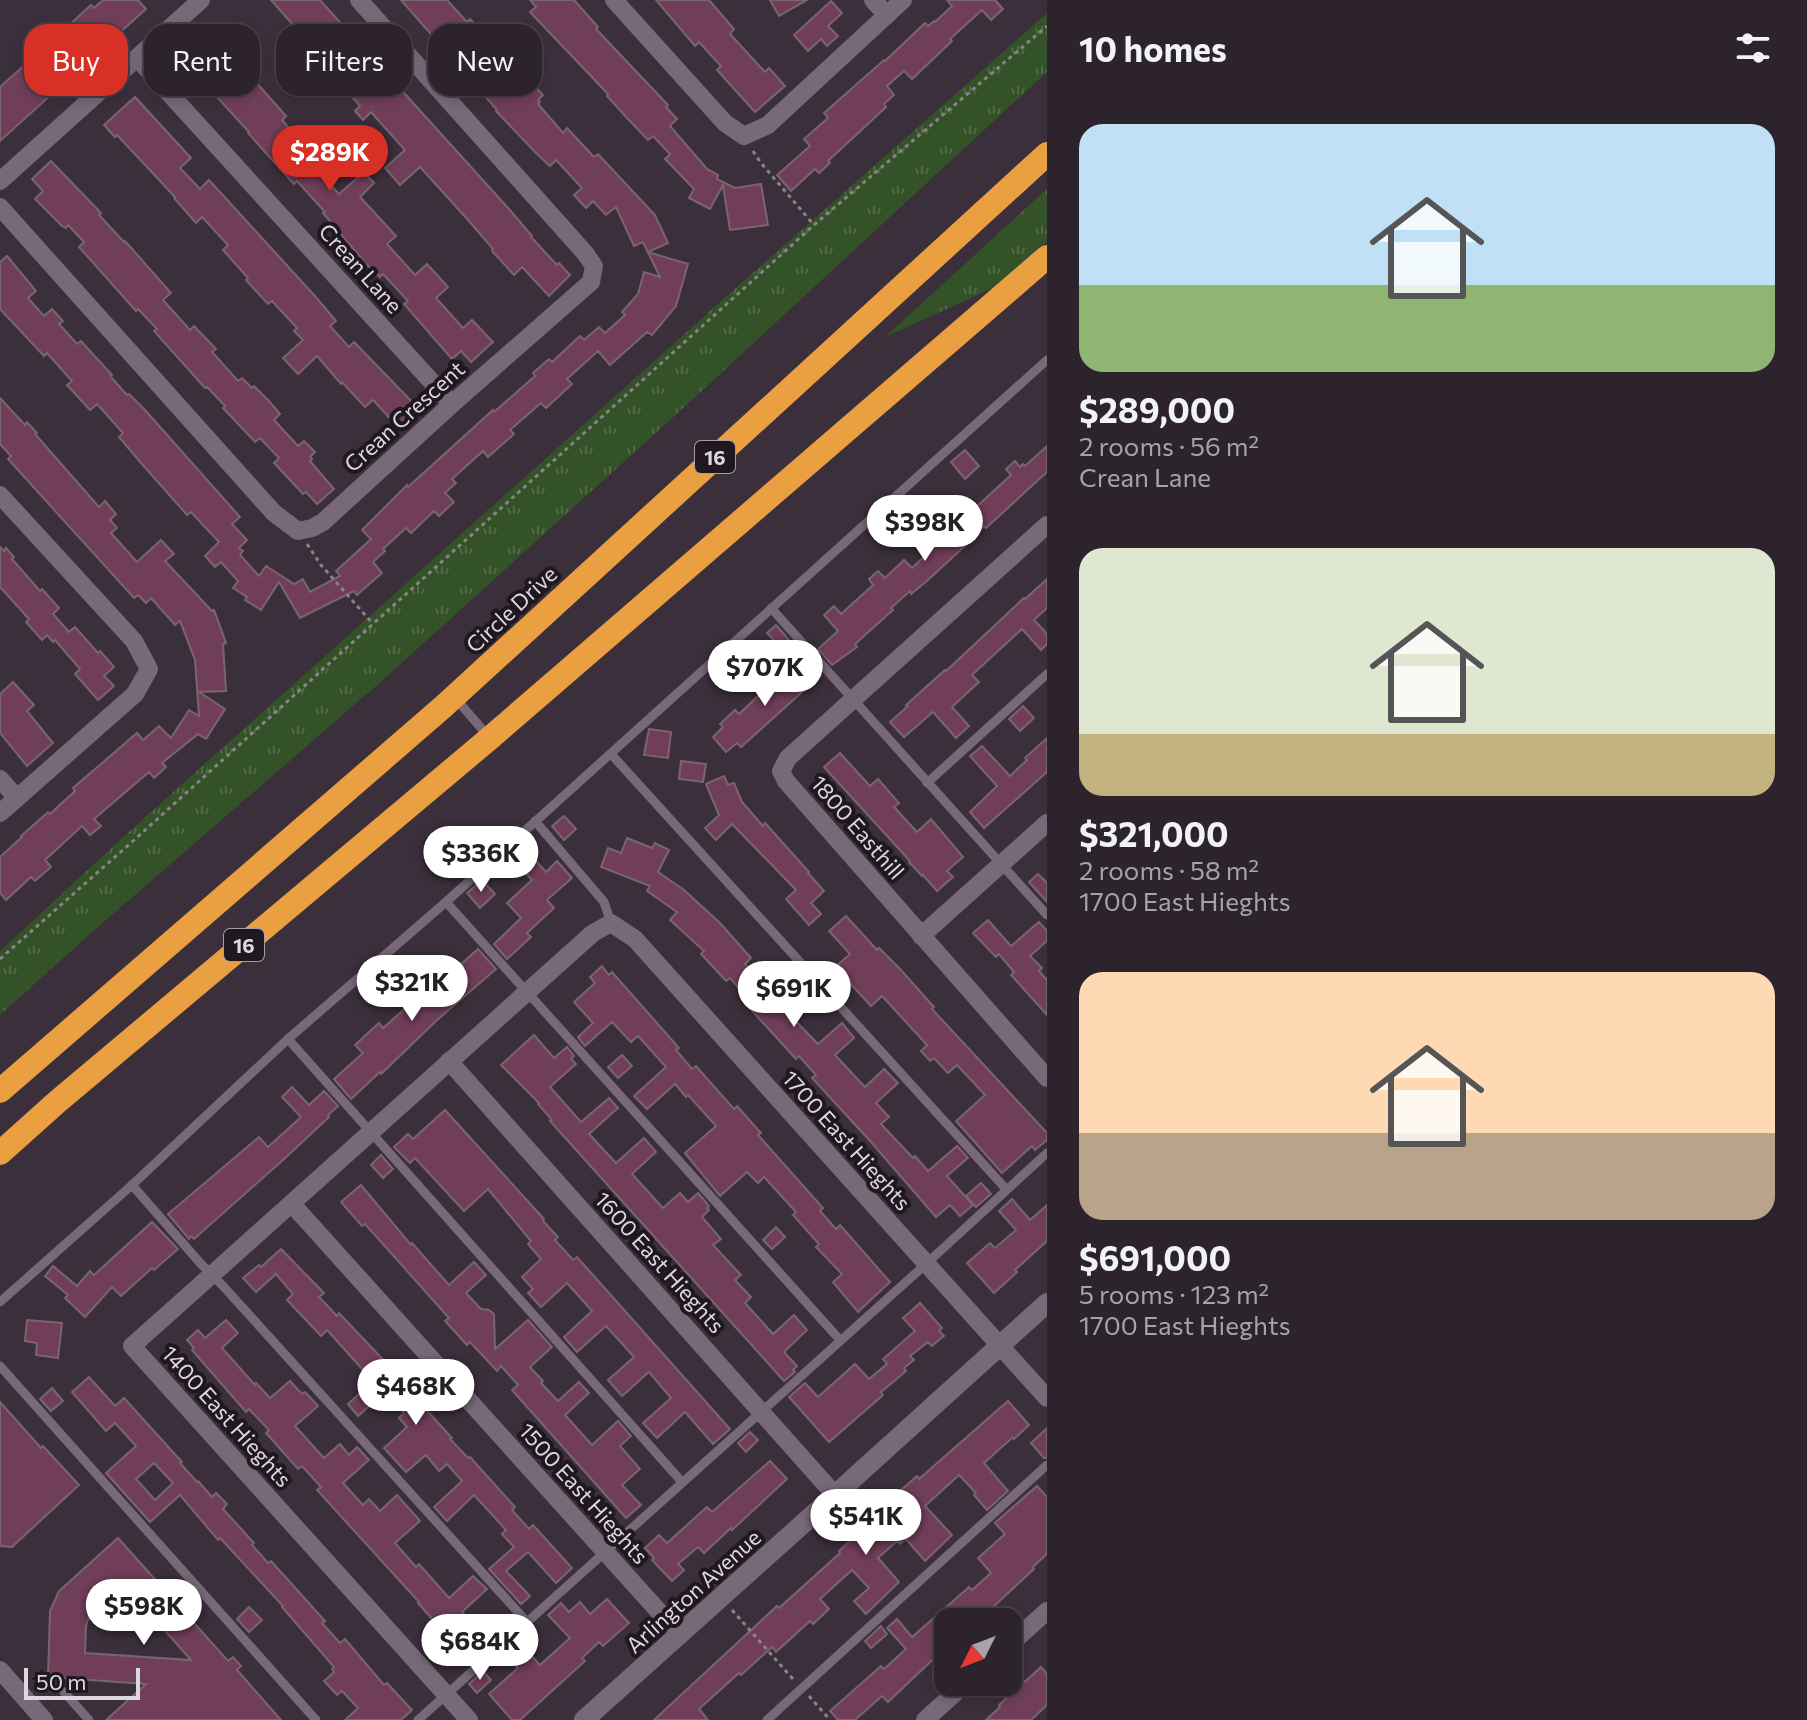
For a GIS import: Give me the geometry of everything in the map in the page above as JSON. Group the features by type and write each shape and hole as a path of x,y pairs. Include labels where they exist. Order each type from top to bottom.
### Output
{"highway":[{"path":"976,217 1047,144"},
{"name":"Circle Drive","path":"0,1091 454,696 1047,154"},
{"name":"16","path":"0,1153 490,738 1047,259"}],"street":[{"path":"0,181 201,0"},
{"name":"Crean Crescent","path":"0,207 274,513 298,531 323,522 591,282 594,266 359,0"},
{"path":"614,0 725,123 744,136 768,125 903,0"},
{"path":"873,0 887,15"},
{"name":"Crean Lane","path":"137,58 452,404"},
{"path":"0,495 134,641 149,669 135,694 0,813"},
{"name":"1800 Easthill","path":"1047,525 788,758 781,771 786,781 1047,1078"},
{"path":"0,779 17,798"},
{"path":"921,936 1047,823"},
{"path":"370,1132 593,933 611,923"},
{"name":"1700 East Hieghts","path":"611,923 635,939 1047,1398"},
{"name":"1600 East Hieghts","path":"449,1061 835,1495"},
{"name":"1400 East Hieghts","path":"370,1132 132,1346 469,1720"},
{"name":"1500 East Hieghts","path":"292,1204 680,1635"},
{"name":"Arlington Avenue","path":"584,1720 1047,1303"},
{"path":"1022,1633 1047,1611"},
{"path":"0,1670 44,1720"},
{"path":"925,1720 952,1696"}],"lane":[{"path":"0,1302 132,1185 288,1039 446,902 1047,360"},
{"path":"771,608 1047,915"},
{"path":"927,783 1047,674"},
{"path":"454,696 490,738"},
{"path":"611,754 1006,1189"},
{"path":"535,821 604,902 611,923"},
{"path":"446,902 840,1340"},
{"path":"288,1039 682,1482"},
{"path":"418,1720 1047,1153"},
{"path":"132,1185 527,1622"},
{"path":"0,1366 316,1720"},
{"path":"767,1720 1047,1465"},
{"path":"64,1692 89,1720"}],"path":[{"path":"0,959 814,225 1047,26"},
{"path":"761,163 814,225"},
{"path":"317,559 373,624"},
{"path":"732,1611 830,1720"}],"green space":[{"path":"1047,13 1047,72 384,679 0,1015 0,951 728,295"},
{"path":"1047,189 1047,242 995,287 885,337"}],"building":[{"path":"103,0 138,0 146,9 128,25 70,24 91,5 94,8"},
{"path":"271,0 320,0 342,24 292,24"},
{"path":"401,0 447,0 467,22 470,19 475,24 428,24 428,31"},
{"path":"530,0 574,0 598,27 596,29 668,105 666,107 677,119 670,126 707,169 718,175 717,179 735,188 761,184 768,225 730,230 723,185 710,209 689,198 694,189 665,159 670,154 653,136 648,140 530,12 536,7"},
{"path":"656,0 709,0 734,29 730,34 765,72 769,68 785,86 755,112 717,70 721,66 699,42 695,46"},
{"path":"770,0 807,0 779,16"},
{"path":"947,0 995,0 1003,9 991,20 982,10 912,79 904,71 887,86 894,95 884,104 886,107 819,173 815,169 791,191 777,175 810,146 804,139 828,118 824,113 925,23 928,26 935,22 952,6"},
{"path":"831,1 842,13 828,26 838,36 827,46 821,39 808,51 794,35"},
{"path":"24,66 24,96 50,96 0,141 0,87"},
{"path":"260,87 286,116 282,120 294,134 290,138 306,156 309,153 318,163 313,166 339,194 364,172 374,183 360,197 396,236 387,244 415,275 427,264 448,287 436,298 463,328 472,320 493,342 471,362 461,351 452,359 404,304 408,301 383,274 380,277 366,264 325,212 297,181 294,184 216,96 260,96"},
{"path":"351,96 407,96 531,237 570,275 549,296 522,267 514,275 420,167 400,185 385,168 405,150 371,112 363,120 355,111 360,106"},
{"path":"485,96 542,96 538,104 563,133 567,128 594,157 598,154 655,215 668,243 648,252 688,264 676,306 652,335 647,332 610,365 598,351 567,379 572,384 546,408 541,403 510,430 514,434 488,457 483,451 452,479 456,483 445,493 454,502 439,516 434,511 411,533 406,528 383,549 385,551 373,562 382,573 357,595 354,591 300,618 279,582 261,610 233,588 238,581 221,562 215,567 205,556 219,542 191,512 187,515 141,463 119,437 123,433 97,404 90,410 67,385 72,381 0,309 0,262 7,256 36,291 28,298 44,316 52,309 63,321 59,324 77,344 81,341 240,517 232,524 247,540 239,548 243,551 240,555 259,576 266,566 294,584 303,579 310,592 340,576 336,571 371,539 362,530 407,485 535,376 533,373 549,359 552,362 580,336 584,340 599,327 605,333 625,315 622,312 638,294 644,272 660,277 643,242 634,246 616,207 606,215 593,201 586,208 574,195 582,188 556,160 550,166"},
{"path":"135,97 191,158 180,168 200,189 209,180 336,321 330,326 349,347 354,342 418,408 397,426 373,400 365,407 317,356 298,374 283,358 303,340 294,331 297,328 272,301 268,304 246,280 248,278 223,250 228,245 202,217 196,223 117,135 115,137 104,125"},
{"path":"51,161 171,293 163,300 190,330 194,326 216,349 212,352 238,381 242,378 268,400 280,414 274,420 298,446 304,441 315,452 310,461 334,489 317,504 306,492 303,494 274,463 279,458 260,438 255,442 223,408 225,406 154,331 157,329 138,309 136,311 79,247 84,242 68,225 66,228 62,226 35,199 43,191 32,179"},
{"path":"0,398 25,425 27,422 37,433 99,507 105,501 116,514 110,520 117,528 111,533 137,562 161,540 174,554 165,561 214,610 226,643 223,644 226,691 199,692 225,709 206,739 198,734 162,763 166,767 154,778 149,772 94,819 101,826 90,835 82,826 45,860 51,867 35,881 31,877 6,900 0,893 0,857 21,836 48,812 50,814 75,791 73,788 137,733 143,740 159,726 171,738 189,710 199,716 195,660 180,621 175,625 151,598 146,603 138,595 134,598 8,459 11,456 0,444"},
{"path":"1047,446 1047,472 928,580 891,608 893,610 855,644 857,647 832,665 818,649 838,631 824,615 834,606 841,614 873,585 869,579 878,571 885,578 904,560 912,568 943,539 940,536 1011,475 1006,469 1015,461 1020,467 1025,466"},
{"path":"965,450 979,466 965,479 951,462"},
{"path":"895,511 907,525 890,540 878,526"},
{"path":"0,547 4,551 6,548 40,591 42,589 59,608 53,614 69,632 75,627 114,667 104,676 114,686 98,700 75,674 80,669 55,640 53,642 47,635 42,640 26,622 29,619 0,587"},
{"path":"1047,579 1047,608 1034,620 1047,634 1047,644 1041,650 1022,629 972,675 979,682 952,707 969,726 956,738 933,712 904,737 890,722"},
{"path":"776,625 789,640 781,648 767,633"},
{"path":"807,659 821,675 741,747 737,743 726,752 713,737 723,727 720,724 735,710 739,714 773,682 777,686"},
{"path":"13,682 34,705 27,711 53,743 27,766 0,733 0,694"},
{"path":"1023,706 1034,718 1020,731 1009,719"},
{"path":"649,729 671,732 668,758 644,755"},
{"path":"1047,738 1047,772 984,828 970,812 997,786 970,756 982,746 1010,776"},
{"path":"840,753 870,786 878,779 899,803 894,807 917,832 931,819 963,857 947,871 953,877 937,891 824,767"},
{"path":"681,761 706,764 703,782 679,779"},
{"path":"724,776 728,785 734,783 742,802 763,826 765,823 824,891 811,903 821,914 809,925 786,899 796,890 732,824 716,840 705,828 719,815 706,784"},
{"path":"564,816 576,829 564,840 552,826"},
{"path":"627,838 652,848 655,843 669,850 658,872 684,890 720,923 751,958 745,964 775,996 801,974 813,988 786,1011 818,1044 842,1023 854,1038 835,1055 865,1087 884,1069 898,1083 876,1103 889,1117 881,1124 928,1171 957,1146 968,1158 947,1176 973,1205 960,1216 950,1205 936,1217 812,1078 816,1075 799,1056 796,1059 744,1002 748,998 730,978 726,981 701,954 704,951 670,920 677,912 647,891 650,886 601,867 608,848 621,853"},
{"path":"522,845 546,872 557,861 572,878 547,900 554,908 527,933 531,937 507,959 494,944 521,918 507,903 532,880 510,856"},
{"path":"1038,874 1047,883 1047,902 1029,882"},
{"path":"482,880 495,894 480,908 467,893"},
{"path":"846,916 877,950 879,948 900,969 934,1007 932,1009 1047,1133 1047,1140 1035,1150 1032,1146 1002,1173 956,1121 985,1095 957,1065 948,1073 934,1058 930,1061 921,1051 927,1045 882,996 871,1006 848,981 838,989 826,975 850,954 829,931"},
{"path":"988,920 1011,946 1039,922 1047,931 1047,941 1030,956 1042,968 1039,971 1047,980 1047,1015 1011,975 1014,972 999,954 996,957 973,933"},
{"path":"478,949 496,969 351,1099 334,1079 363,1053 355,1045 379,1023 383,1028 416,999 423,1007 444,988 428,970 438,962 449,975"},
{"path":"602,966 609,975 612,972 679,1048 676,1050 692,1069 696,1066 734,1109 737,1106 761,1133 758,1135 823,1208 820,1211 836,1229 840,1225 890,1282 858,1312 833,1282 842,1274 816,1247 819,1244 793,1215 796,1212 764,1177 758,1183 747,1172 720,1196 685,1153 716,1126 688,1095 686,1097 675,1084 647,1109 634,1096 666,1067 638,1036 631,1042 612,1022 585,1046 578,1037 593,1023 574,1002 595,983 590,977"},
{"path":"534,1035 554,1058 567,1047 574,1056 571,1059 576,1064 550,1087 581,1122 609,1098 618,1108 589,1134 616,1163 644,1138 656,1152 632,1174 663,1208 680,1193 688,1202 698,1193 709,1206 702,1217 721,1239 713,1245 741,1275 735,1280 751,1297 745,1303 773,1334 794,1315 807,1330 784,1352 797,1366 793,1370 795,1372 784,1381 550,1121 539,1103 501,1065"},
{"path":"622,1055 632,1066 618,1078 608,1067"},
{"path":"292,1087 309,1105 324,1091 338,1106 283,1160 194,1239 191,1236 189,1239 168,1214 259,1137 268,1147 301,1117 282,1097"},
{"path":"445,1110 544,1219 558,1237 555,1240 573,1260 577,1257 730,1429 713,1444 685,1412 657,1438 643,1423 671,1398 649,1372 622,1396 608,1380 634,1357 606,1326 577,1352 564,1337 592,1311 567,1283 541,1307 528,1293 533,1289 522,1277 541,1259 528,1244 531,1241 488,1189 464,1211 415,1158 410,1163 394,1147 408,1134 413,1139"},
{"path":"381,1155 393,1169 383,1178 371,1165"},
{"path":"981,1183 991,1194 976,1207 966,1196"},
{"path":"361,1185 449,1285 474,1262 486,1275 466,1293 481,1309 494,1314 495,1349 528,1320 552,1347 530,1367 558,1401 579,1382 589,1393 565,1415 592,1445 618,1421 631,1436 620,1446 640,1469 622,1485 641,1505 626,1518 512,1390 518,1385 501,1366 497,1371 470,1342 467,1345 445,1321 449,1318 365,1224 362,1226 341,1202"},
{"path":"1012,1199 1030,1220 1047,1205 1047,1241 994,1293 967,1263 990,1243 995,1248 1016,1230 999,1211"},
{"path":"152,1222 178,1249 121,1296 112,1287 85,1317 65,1298 68,1295 45,1276 53,1266 77,1286 90,1271 94,1275"},
{"path":"776,1227 785,1237 772,1249 763,1240"},
{"path":"281,1249 324,1293 319,1297 337,1316 339,1313 392,1369 450,1439 515,1507 512,1510 529,1529 533,1525 572,1568 556,1583 528,1552 506,1571 530,1596 521,1604 489,1569 514,1547 502,1534 506,1530 474,1495 447,1521 434,1507 462,1481 447,1464 439,1471 426,1455 406,1472 384,1448 407,1427 399,1418 404,1413 385,1392 358,1416 348,1404 373,1381 327,1330 321,1336 287,1300 293,1294 276,1274 256,1292 243,1278"},
{"path":"920,1303 942,1328 939,1331 944,1336 932,1346 928,1342 910,1356 914,1360 904,1368 906,1371 829,1442 789,1397 805,1383 818,1397 855,1364 869,1379 887,1364 883,1359 915,1331 903,1318"},
{"path":"27,1320 62,1323 58,1358 36,1355 37,1343 25,1341"},
{"path":"226,1320 238,1333 222,1348 255,1385 270,1398 290,1381 318,1406 295,1426 324,1458 340,1444 349,1455 357,1447 369,1460 343,1483 363,1505 369,1499 380,1511 397,1495 420,1521 395,1543 416,1567 419,1564 449,1598 473,1576 487,1589 462,1612 479,1630 496,1615 508,1629 470,1662 317,1490 321,1487 302,1466 298,1469 266,1433 269,1430 249,1409 246,1412 192,1350 194,1348 187,1340 198,1330 205,1338"},
{"path":"89,1377 115,1406 124,1398 197,1482 212,1497 216,1493 227,1504 223,1509 254,1543 252,1545 299,1592 340,1643 345,1639 384,1685 387,1683 412,1710 401,1720 345,1720 358,1708 342,1691 337,1695 324,1681 334,1672 334,1667 283,1606 220,1538 218,1540 180,1495 150,1522 106,1473 136,1446 115,1423 106,1431 72,1392","holes":["154,1463 173,1483 155,1500 136,1479"]},
{"path":"52,1388 63,1401 51,1411 40,1399"},
{"path":"1008,1401 1029,1425 984,1463 1008,1491 987,1510 959,1475 925,1506 952,1535 925,1561 906,1539 900,1544 897,1541 878,1558 899,1582 866,1614 854,1601 869,1588 852,1570 820,1599 829,1609 813,1624 810,1621 776,1652 772,1647 699,1709 708,1720 654,1720 853,1538 856,1540 898,1502 893,1497 917,1476 919,1479"},
{"path":"0,1402 79,1485 12,1547 0,1546"},
{"path":"1047,1428 1047,1458 1044,1458 1031,1443"},
{"path":"750,1432 758,1440 746,1452 738,1443"},
{"path":"770,1461 787,1479 704,1553 698,1547 678,1564 684,1570 672,1581 645,1548 659,1535 667,1543 707,1507 712,1512"},
{"path":"1037,1486 1047,1497 1047,1554 992,1608 945,1608 991,1573 978,1558 1005,1534 995,1523"},
{"path":"118,1538 228,1661 233,1657 241,1666 237,1670 281,1720 106,1720 146,1684 48,1677 50,1611 59,1591","holes":["123,1583 191,1660 85,1653 86,1626 91,1612"]},
{"path":"607,1599 629,1623 603,1646 599,1642 582,1658 585,1661 520,1720 512,1720 489,1694 518,1668 504,1653 518,1640 540,1665 570,1638 548,1615 561,1603 569,1612 580,1602 590,1614"},
{"path":"249,1607 262,1620 249,1632 237,1619"},
{"path":"934,1618 934,1658 888,1702 882,1696 855,1720 838,1720 830,1711 881,1666 884,1669 906,1649 887,1628 897,1619 912,1637"},
{"path":"881,1626 887,1634 871,1648 865,1641"},
{"path":"1041,1667 1047,1674 1047,1705 1031,1720 986,1720 1009,1696 1022,1696 1022,1684"},
{"path":"483,1671 491,1680 477,1693 469,1684"}]}
